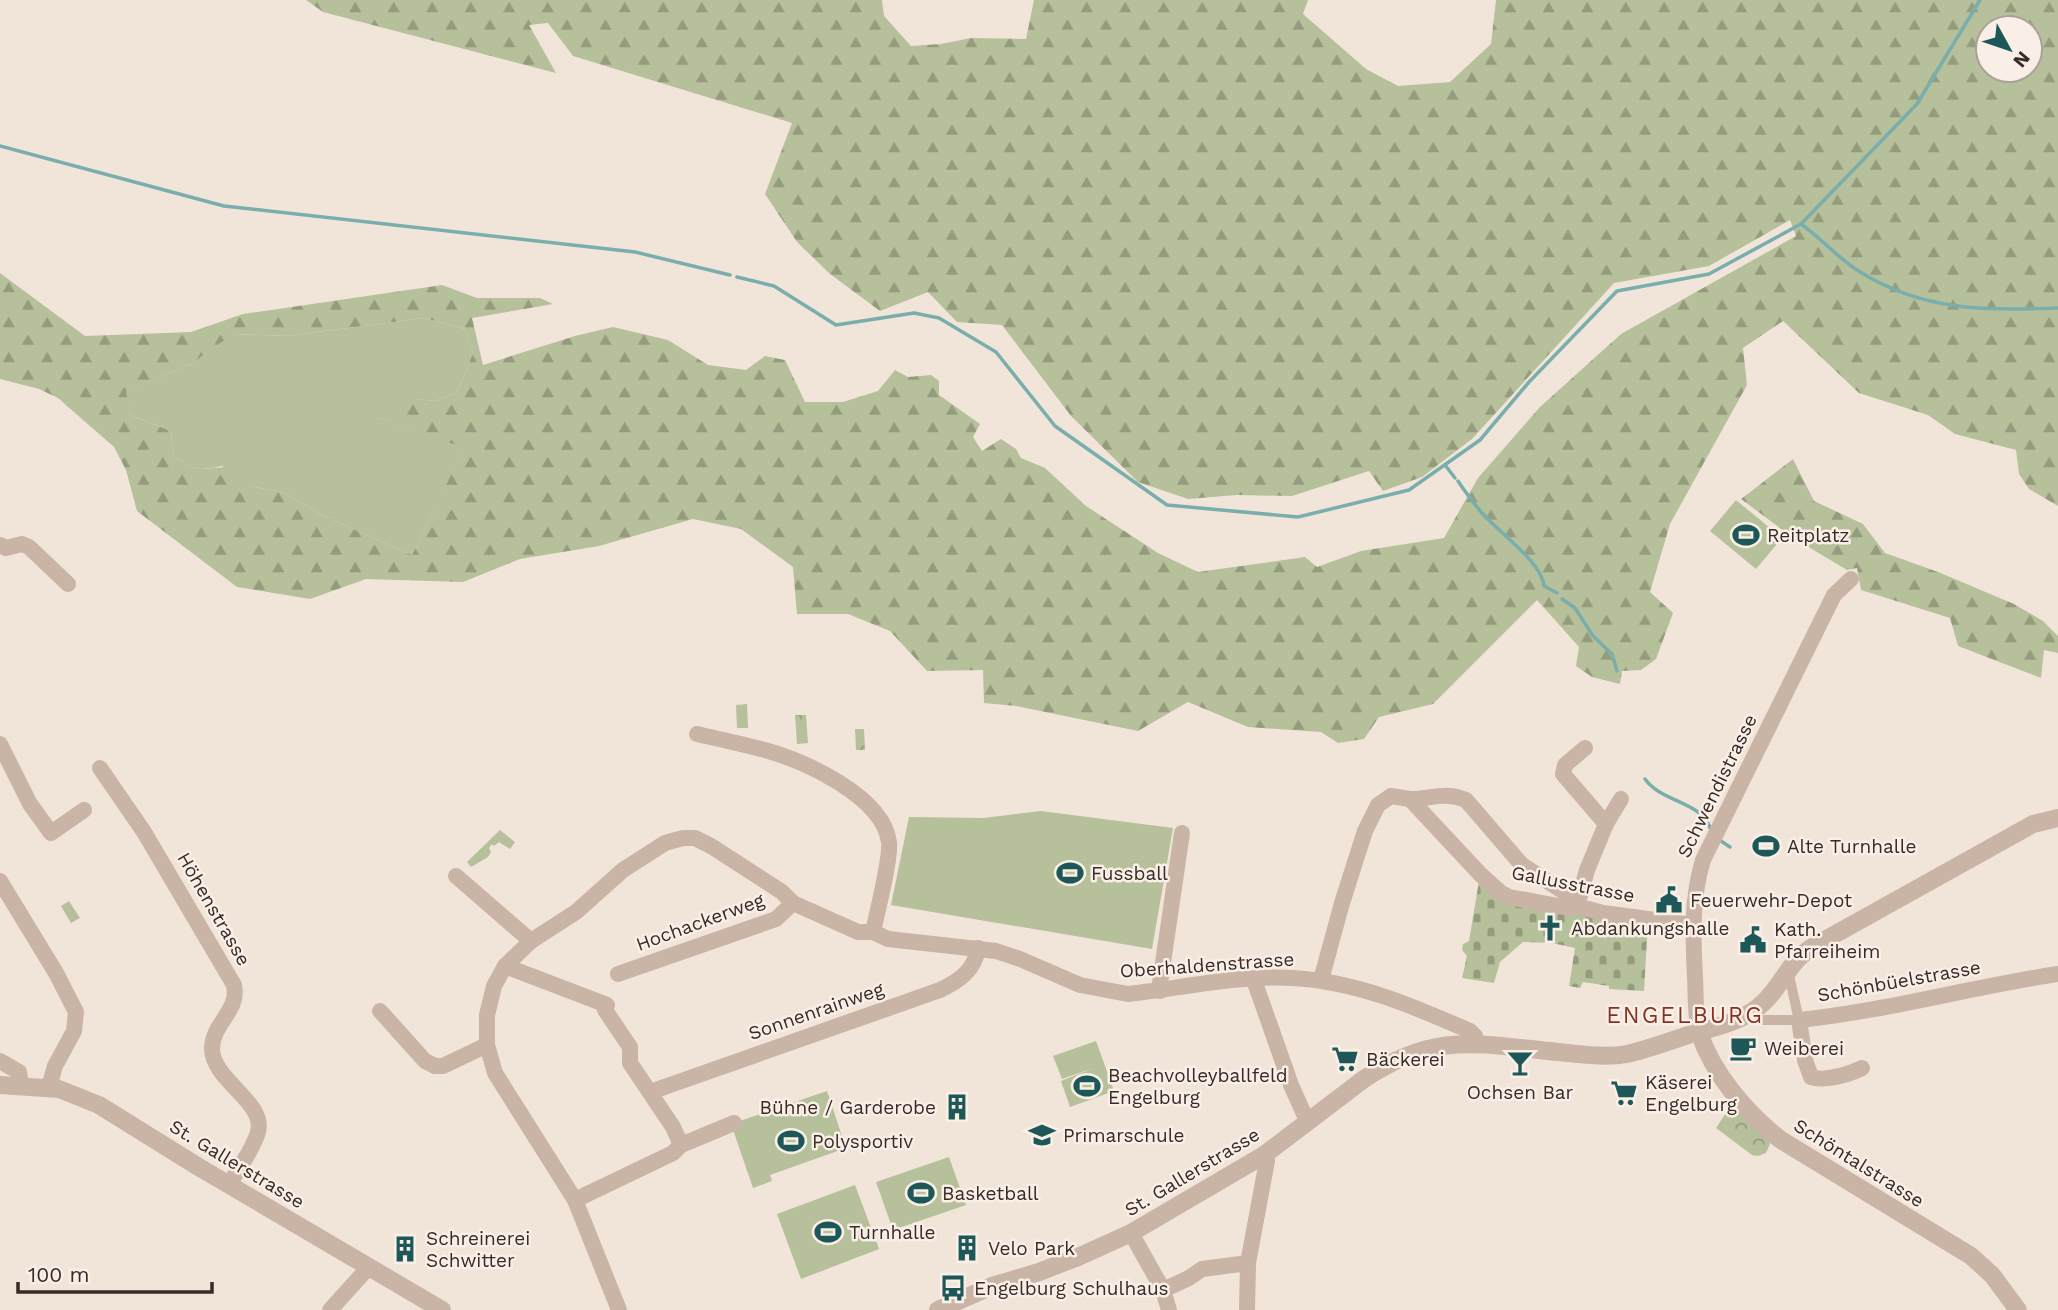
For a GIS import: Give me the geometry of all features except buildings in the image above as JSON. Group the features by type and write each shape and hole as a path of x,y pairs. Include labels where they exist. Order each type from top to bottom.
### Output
{"street":[{"path":"0,545 6,548 22,544 29,547 68,584"},
{"name":"Schwendistrasse","path":"1699,1032 1693,925 1694,893 1703,860 1834,595 1851,579"},
{"path":"697,734 766,750 794,760 831,779 875,811 885,825 890,844 873,932"},
{"path":"0,744 36,814 51,833 84,810"},
{"path":"1585,748 1566,765 1563,774 1606,824"},
{"name":"Höhenstrasse","path":"100,768 151,843 234,985 233,1006 215,1032 212,1053 219,1070 249,1104 259,1125 257,1136 229,1185"},
{"path":"1321,981 1342,903 1373,813 1378,805 1391,796 1410,799 1443,795 1466,800 1522,865 1572,897 1577,906"},
{"name":"Gallusstrasse","path":"1410,799 1480,874 1509,897 1693,925"},
{"path":"1577,906 1587,870 1606,824 1621,799"},
{"path":"1751,1013 1768,998 1802,954 1859,919 2033,824 2058,818"},
{"path":"1160,991 1182,833"},
{"name":"Oberhaldenstrasse","path":"505,966 531,941 576,912 623,870 647,853 665,843 695,838 782,892 793,903 858,932 873,932 888,939 978,947 1020,959 1080,985 1128,995 1254,980 1290,978 1321,981 1396,999 1470,1031 1475,1036 1475,1043"},
{"path":"456,876 531,941"},
{"path":"0,881 76,1012 74,1031 55,1066 48,1087"},
{"name":"Hochackerweg","path":"618,974 776,919 793,903"},
{"name":"Sonnenrainweg","path":"650,1092 940,990 964,977 972,965 978,947"},
{"path":"619,1310 575,1200 500,1083 487,1045 487,1015 499,975 505,966 607,1005 605,1010 630,1047 630,1063 673,1126 681,1145"},
{"name":"Schönbüelstrasse","path":"1751,1013 1755,1020 1761,1021 1799,1020 1902,1004 2058,974"},
{"path":"1784,975 1790,980 1805,1060 1811,1077 1814,1080 1827,1078 1862,1068"},
{"path":"1254,980 1308,1123"},
{"path":"380,1011 425,1062 435,1066 443,1066 487,1045"},
{"name":"St. Gallerstrasse","path":"938,1310 992,1286 1078,1257 1131,1233 1264,1155 1364,1079 1405,1055 1437,1045 1475,1043 1610,1056 1644,1049 1751,1013"},
{"name":"Schöntalstrasse","path":"1699,1032 1728,1085 1759,1122 1781,1140 1971,1256 2001,1286 2018,1310"},
{"path":"2,1062 19,1072 21,1086"},
{"name":"St. Gallerstrasse","path":"0,1085 59,1088 99,1105 442,1310"},
{"path":"575,1200 673,1153 681,1145 734,1123"},
{"path":"1247,1310 1248,1263 1267,1161 1264,1155"},
{"path":"1131,1233 1163,1290 1169,1310"},
{"path":"1163,1290 1202,1269 1248,1263"},
{"path":"330,1310 368,1268"}],"green space":[{"path":"306,0 882,0 884,16 911,46 971,38 1026,39 1034,0 1308,0 1303,14 1366,69 1398,86 1450,82 1491,44 1496,0 2058,0 2058,506 2029,489 2019,474 2016,450 1955,434 1928,415 1859,393 1783,321 1743,348 1747,385 1670,524 1650,592 1673,613 1656,659 1641,670 1622,671 1620,684 1592,677 1576,666 1579,647 1537,600 1433,704 1379,717 1364,739 1338,743 1321,732 1248,727 1188,702 1138,731 1016,706 984,703 983,670 927,671 890,631 848,614 797,614 793,567 741,529 693,519 599,546 520,559 463,582 366,579 310,599 237,587 137,511 126,470 114,447 58,398 39,389 0,379 0,273 85,336 191,332 243,314 442,285 477,298 540,298 553,304 472,318 483,365 613,327 668,340 708,365 746,370 765,356 785,360 805,402 843,402 878,391 895,370 908,377 931,375 939,381 939,395 980,424 973,437 982,451 1001,439 1016,449 1021,458 1045,468 1086,506 1158,553 1198,572 1305,557 1317,567 1361,551 1444,538 1478,478 1540,407 1621,334 1796,236 1790,220 1709,266 1614,283 1472,439 1422,477 1383,491 1369,471 1292,496 1237,495 1188,499 1138,482 1071,416 1002,325 957,322 928,292 880,311 830,274 797,242 765,194 792,123 573,56 548,23 529,25 556,73 323,12","holes":["424,318 465,329 473,353 457,393 434,401 416,399 387,402 380,418 464,448 412,555 324,516 284,493 251,486 238,468 190,467 173,455 171,431 130,415 126,391 191,364 233,334 287,336"]},
{"path":"424,318 465,329 473,353 457,393 434,401 416,399 380,418 465,447 412,555 324,516 284,493 251,486 222,466 207,469 191,467 173,455 171,431 130,415 125,391 191,364 232,334 287,336"},
{"path":"1793,459 1814,501 1863,524 1885,553 2014,604 2043,621 2058,636 2058,653 2044,650 2041,678 1958,646 1950,618 1861,590 1857,568 1847,570 1792,537 1741,499"},
{"name":"Reitplatz","path":"1736,500 1782,538 1756,569 1710,531"},
{"path":"747,704 748,728 737,728 736,705"},
{"path":"795,715 806,715 808,743 797,744"},
{"path":"855,729 864,729 865,750 856,750"},
{"name":"Fussball","path":"1041,811 1173,828 1152,949 891,905 909,817 983,818"},
{"path":"500,830 515,842 510,849 499,842 494,846 492,844 488,857 471,867 467,862"},
{"path":"1480,875 1509,892 1648,922 1644,991 1609,989 1609,986 1583,982 1580,988 1569,986 1575,948 1552,943 1523,942 1500,962 1494,983 1462,978 1467,956 1462,950 1463,944 1469,941"},
{"path":"69,901 80,918 71,923 61,906"},
{"path":"1096,1041 1114,1091 1070,1107 1061,1081 1094,1068 1062,1079 1053,1056"},
{"name":"Polysportiv","path":"827,1091 846,1148 770,1175 772,1181 753,1188 731,1124"},
{"path":"1731,1105 1768,1139 1770,1144 1766,1153 1752,1155 1716,1128"},
{"name":"Basketball","path":"949,1157 966,1205 893,1230 876,1182"},
{"name":"Turnhalle","path":"855,1185 879,1249 801,1279 777,1214"}],"waterway":[{"path":"737,277 774,286 836,325 914,313 939,318 996,352 1055,426 1167,505 1298,517 1409,490 1480,440 1529,382 1617,291 1709,274 1801,224 1917,104 1980,0"},
{"path":"0,146 224,206 635,252 730,275"},
{"path":"1801,224 1860,272 1907,294 1956,306 2058,308"},
{"path":"1445,465 1455,478"},
{"path":"1458,481 1488,520 1536,567 1544,586 1557,593"},
{"path":"1562,599 1575,608 1593,636 1612,654 1617,671"},
{"path":"1645,779 1661,793 1699,813 1711,830"},
{"path":"1721,841 1730,847"}],"place":[{"name":"Reitplatz","path":"1746,535"},
{"name":"Alte Turnhalle","path":"1766,846"},
{"name":"Fussball","path":"1070,873"},
{"name":"Feuerwehr-Depot","path":"1669,900"},
{"name":"Abdankungshalle","path":"1550,928"},
{"name":"Kath. Pfarreiheim","path":"1753,940"},
{"name":"Weiberei","path":"1743,1048"},
{"name":"Bäckerei","path":"1345,1059"},
{"name":"Ochsen Bar","path":"1520,1063"},
{"name":"Beachvolleyballfeld Engelburg","path":"1087,1086"},
{"name":"Käserei Engelburg","path":"1624,1093"},
{"name":"Bühne / Garderobe","path":"957,1107"},
{"name":"Primarschule","path":"1042,1135"},
{"name":"Polysportiv","path":"791,1141"},
{"name":"Basketball","path":"921,1193"},
{"name":"Turnhalle","path":"828,1232"},
{"name":"Velo Park","path":"967,1248"},
{"name":"Schreinerei Schwitter","path":"405,1249"},
{"name":"Engelburg Schulhaus","path":"953,1288"}],"district":[{"name":"ENGELBURG","path":"1685,1015"}]}
